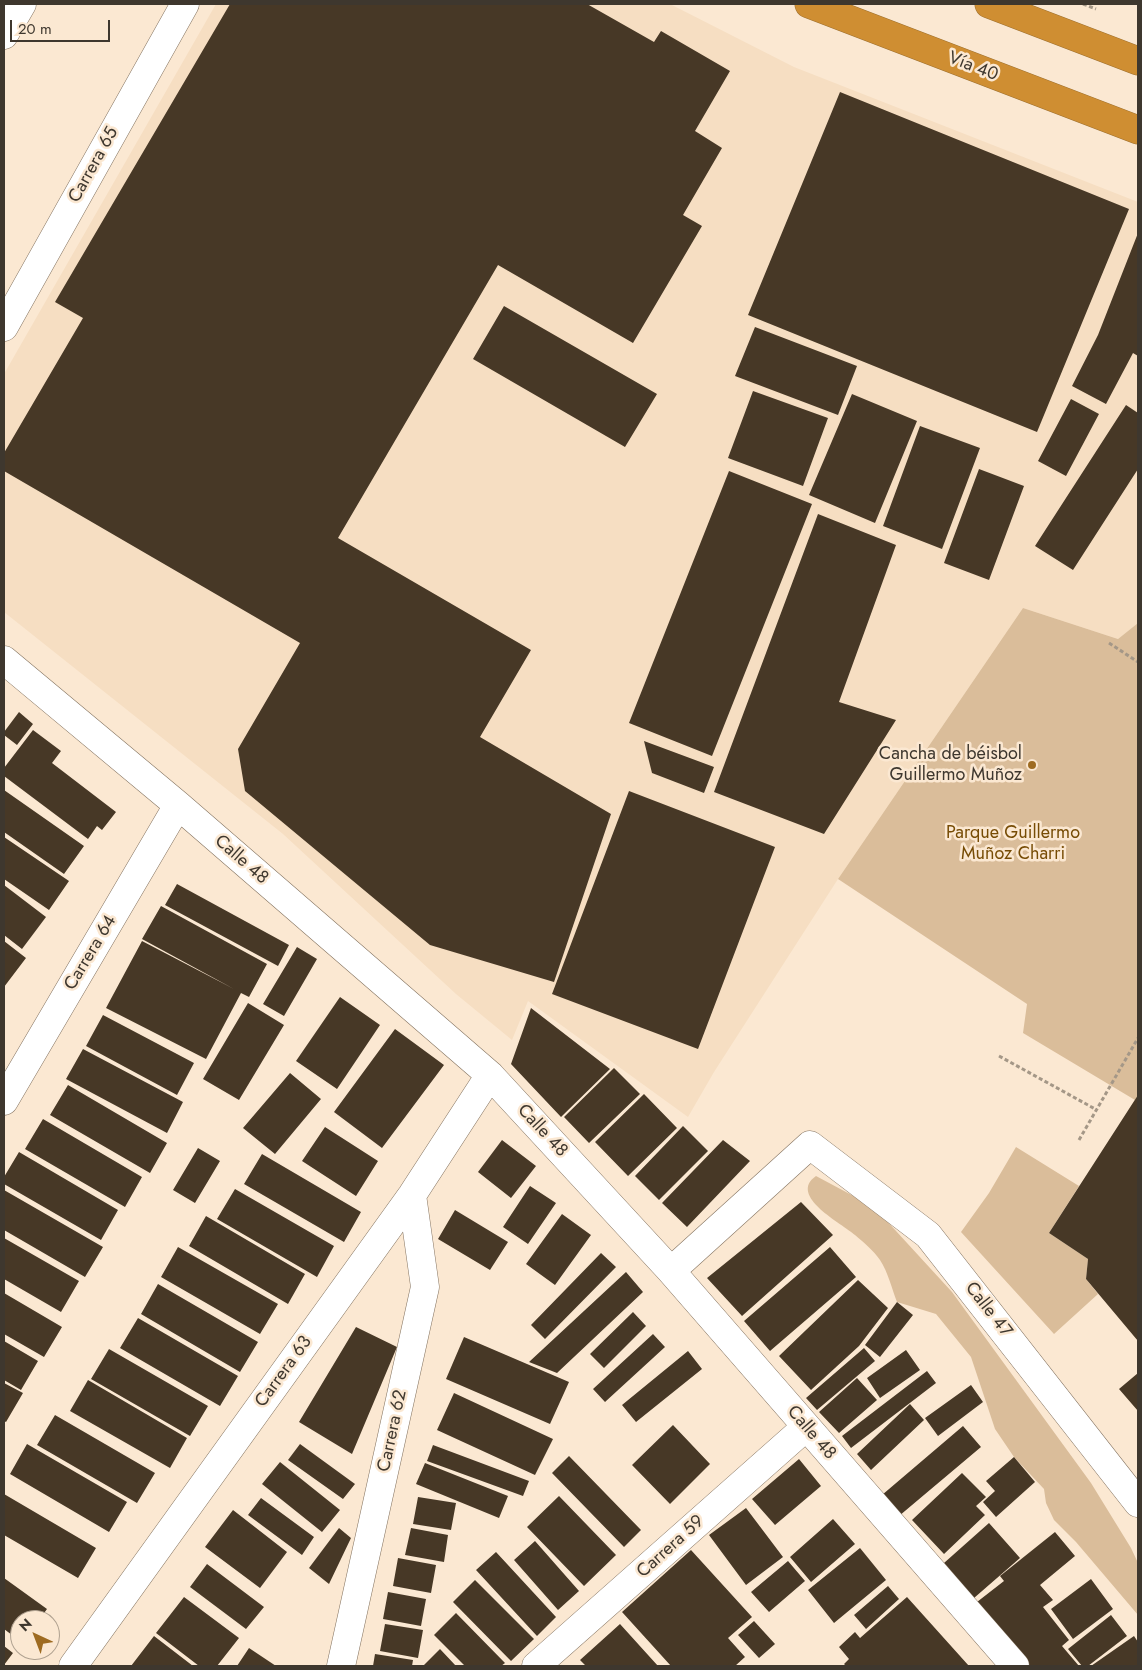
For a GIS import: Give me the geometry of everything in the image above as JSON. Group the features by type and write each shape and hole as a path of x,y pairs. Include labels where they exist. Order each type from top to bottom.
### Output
{"highway":[{"name":"Vía 40","path":"809,4 1138,130"},
{"path":"989,4 1138,61"}],"street":[{"path":"4,35 22,4"},
{"name":"Carrera 65","path":"4,327 185,4"},
{"name":"Calle 48","path":"4,660 178,805 490,1075 671,1271 1011,1665"},
{"name":"Carrera 64","path":"4,1102 178,805"},
{"name":"Carrera 63","path":"73,1666 412,1195 490,1075"},
{"name":"Calle 47","path":"671,1271 810,1145 928,1234 1138,1503"},
{"name":"Carrera 62","path":"341,1666 425,1287 412,1195"},
{"name":"Carrera 59","path":"536,1666 806,1427"}],"path":[{"path":"1109,644 1138,662"},
{"path":"1079,1140 1138,1038"},
{"path":"1000,1056 1097,1110"}],"shaded area":[{"path":"216,4 670,4 794,67 1138,202 1138,623 1118,639 1023,608 838,879 714,1072 688,1117 528,1001 512,1040 456,994 283,834 4,612 4,374"}],"green space":[{"name":"Cancha de béisbol Guillermo Muñoz","path":"1023,608 1118,639 1138,623 1138,1095 1135,1100 1023,1033 1027,1004 838,879"},
{"path":"1016,1147 1079,1186 1049,1233 1088,1259 1086,1279 1098,1294 1054,1334 961,1232 989,1193"},
{"path":"816,1176 874,1207 952,1292 1091,1483 1131,1548 1138,1563 1138,1615 1076,1542 1054,1520 1046,1503 1044,1489 1014,1457 995,1429 971,1357 936,1314 897,1302 878,1257 855,1235 812,1201 808,1192 809,1184"}],"building":[{"path":"230,4 587,4 654,42 661,31 730,71 695,131 722,148 683,215 702,226 633,343 498,265 338,538 531,650 480,737 611,814 554,982 430,945 245,791 238,749 300,643 4,471 4,453 83,318 55,302"},
{"path":"840,92 1129,209 1037,432 748,315"},
{"path":"1138,233 1138,356 1133,353 1106,404 1072,386 1098,335"},
{"path":"504,306 657,394 625,447 473,359"},
{"path":"755,327 857,366 838,415 735,376"},
{"path":"753,391 828,418 803,486 728,458"},
{"path":"852,394 917,421 875,523 809,495"},
{"path":"1071,399 1099,414 1066,476 1038,461"},
{"path":"1126,405 1138,413 1138,469 1073,570 1035,546"},
{"path":"920,426 980,448 942,549 883,526"},
{"path":"979,469 1024,486 989,580 944,563"},
{"path":"729,471 812,504 712,756 629,723"},
{"path":"818,514 896,545 839,702 896,720 824,834 714,792"},
{"path":"19,712 33,724 17,745 4,735 4,732"},
{"path":"33,730 61,751 52,763 116,812 102,830 97,826 88,839 4,776 4,768"},
{"path":"644,741 714,767 704,793 652,773"},
{"path":"4,790 84,846 64,874 4,832"},
{"path":"629,791 775,847 698,1049 552,994"},
{"path":"4,837 69,881 49,910 4,879"},
{"path":"177,884 289,945 278,966 165,905"},
{"path":"4,885 46,917 22,949 4,935"},
{"path":"161,906 267,964 249,997 241,993 206,1059 106,1008 142,941 234,989 142,939"},
{"path":"4,941 26,958 4,987"},
{"path":"297,947 317,959 284,1016 263,1004"},
{"path":"340,997 380,1025 337,1089 296,1061"},
{"path":"248,1003 284,1025 239,1100 203,1079"},
{"path":"531,1008 610,1069 561,1117 511,1064"},
{"path":"103,1015 194,1063 177,1095 86,1046"},
{"path":"395,1029 444,1065 382,1148 334,1112"},
{"path":"83,1049 183,1102 167,1133 66,1079"},
{"path":"614,1068 640,1094 589,1143 564,1117"},
{"path":"290,1073 321,1099 275,1154 243,1128"},
{"path":"68,1085 167,1143 150,1173 50,1115"},
{"path":"644,1094 677,1128 628,1176 595,1142"},
{"path":"1138,1095 1138,1341 1086,1279 1088,1259 1049,1233"},
{"path":"43,1119 142,1177 125,1207 25,1149"},
{"path":"683,1126 708,1151 659,1200 635,1176"},
{"path":"325,1127 378,1161 356,1196 302,1161"},
{"path":"502,1140 536,1166 511,1198 478,1172"},
{"path":"723,1140 750,1161 687,1227 662,1203"},
{"path":"198,1148 220,1161 195,1203 173,1190"},
{"path":"19,1152 118,1210 101,1240 4,1184 4,1177"},
{"path":"262,1154 361,1212 344,1242 244,1184"},
{"path":"530,1186 556,1203 528,1244 503,1227"},
{"path":"235,1189 334,1246 317,1277 217,1219"},
{"path":"4,1190 103,1247 85,1277 4,1230"},
{"path":"801,1202 833,1235 742,1316 707,1278"},
{"path":"455,1210 508,1242 490,1270 438,1239"},
{"path":"562,1214 591,1235 555,1285 526,1264"},
{"path":"206,1216 305,1274 288,1304 189,1246"},
{"path":"4,1238 79,1281 61,1312 4,1279"},
{"path":"178,1247 278,1304 260,1334 161,1277"},
{"path":"830,1247 856,1277 770,1351 744,1321"},
{"path":"601,1253 616,1267 545,1339 531,1325"},
{"path":"626,1272 643,1292 557,1373 529,1362"},
{"path":"858,1280 888,1308 859,1346 811,1390 779,1356"},
{"path":"158,1284 258,1342 240,1372 141,1314"},
{"path":"4,1293 62,1327 44,1357 4,1334"},
{"path":"897,1302 913,1315 880,1357 865,1345"},
{"path":"633,1312 646,1326 604,1368 590,1354"},
{"path":"138,1318 238,1376 220,1406 120,1348"},
{"path":"356,1327 397,1347 352,1454 299,1422"},
{"path":"653,1334 665,1347 605,1402 593,1389"},
{"path":"464,1337 569,1382 550,1424 446,1379"},
{"path":"4,1341 38,1361 21,1390 4,1380"},
{"path":"864,1348 875,1361 817,1410 806,1398"},
{"path":"109,1349 208,1406 190,1436 91,1379"},
{"path":"906,1350 920,1370 880,1398 867,1378"},
{"path":"688,1351 702,1369 636,1422 622,1405"},
{"path":"927,1371 936,1383 851,1448 842,1436"},
{"path":"1138,1373 1138,1411 1119,1389"},
{"path":"857,1378 877,1400 839,1433 819,1412"},
{"path":"88,1380 187,1438 170,1468 70,1411"},
{"path":"4,1383 23,1393 6,1422 4,1421"},
{"path":"971,1385 983,1402 938,1436 925,1418"},
{"path":"454,1393 553,1439 535,1475 437,1430"},
{"path":"910,1404 924,1420 871,1470 857,1454"},
{"path":"55,1415 155,1473 137,1503 37,1445"},
{"path":"673,1425 710,1464 670,1504 632,1465"},
{"path":"963,1426 981,1447 899,1516 882,1495"},
{"path":"27,1444 127,1502 109,1532 10,1474"},
{"path":"300,1444 355,1484 343,1499 288,1460"},
{"path":"433,1445 529,1481 523,1496 427,1461"},
{"path":"569,1456 641,1530 624,1547 552,1473"},
{"path":"1014,1457 1035,1482 996,1517 983,1502 995,1491 986,1481"},
{"path":"799,1459 821,1486 775,1525 752,1499"},
{"path":"280,1462 340,1510 322,1532 262,1484"},
{"path":"425,1463 508,1496 499,1518 416,1484"},
{"path":"962,1473 986,1497 976,1506 985,1515 944,1554 912,1520"},
{"path":"4,1494 96,1548 78,1578 4,1535"},
{"path":"559,1496 616,1555 584,1586 527,1527"},
{"path":"418,1497 456,1503 451,1530 413,1524"},
{"path":"261,1498 314,1537 302,1555 248,1515"},
{"path":"746,1508 783,1557 746,1585 709,1535"},
{"path":"233,1510 287,1552 260,1588 205,1547"},
{"path":"833,1519 855,1544 811,1582 790,1557"},
{"path":"989,1523 1020,1558 974,1598 944,1563"},
{"path":"339,1528 351,1538 329,1584 309,1568"},
{"path":"411,1528 448,1535 444,1562 405,1555"},
{"path":"1055,1532 1075,1556 1040,1585 1053,1600 1043,1607 1069,1640 1062,1646 1079,1666 1029,1666 977,1602 1004,1581 1000,1576"},
{"path":"535,1541 579,1591 558,1610 514,1560"},
{"path":"860,1548 886,1580 834,1623 808,1590"},
{"path":"691,1550 752,1617 728,1638 745,1657 735,1666 671,1666 622,1612"},
{"path":"496,1552 556,1617 537,1636 476,1570"},
{"path":"398,1558 436,1565 431,1593 393,1586"},
{"path":"788,1561 805,1581 769,1612 751,1592"},
{"path":"207,1564 264,1607 246,1629 190,1587"},
{"path":"4,1578 47,1609 10,1610 10,1634 4,1629"},
{"path":"1091,1579 1113,1609 1073,1639 1051,1609"},
{"path":"475,1580 534,1639 511,1661 453,1602"},
{"path":"888,1586 899,1599 866,1629 854,1615"},
{"path":"388,1592 426,1599 421,1626 383,1619"},
{"path":"184,1597 239,1638 217,1666 199,1666 156,1633"},
{"path":"907,1597 969,1666 846,1666 844,1664 849,1659 839,1647 855,1632 860,1638"},
{"path":"456,1613 505,1663 501,1666 465,1666 434,1635"},
{"path":"1111,1615 1127,1636 1088,1666 1082,1666 1068,1649"},
{"path":"754,1621 775,1644 759,1658 738,1635"},
{"path":"385,1624 423,1630 418,1658 380,1651"},
{"path":"620,1624 658,1666 586,1666 580,1660"},
{"path":"154,1636 193,1666 131,1666"},
{"path":"1134,1636 1138,1642 1138,1666 1091,1666"},
{"path":"4,1646 10,1651 10,1657 4,1665"},
{"path":"249,1648 276,1666 237,1666"},
{"path":"440,1649 456,1666 424,1665"},
{"path":"375,1654 413,1660 412,1666 373,1666"}],"place":[{"name":"Cancha de béisbol Guillermo Muñoz","path":"1032,765"}],"park label":[{"name":"Parque Guillermo Muñoz Charri","path":"1013,844"}]}
